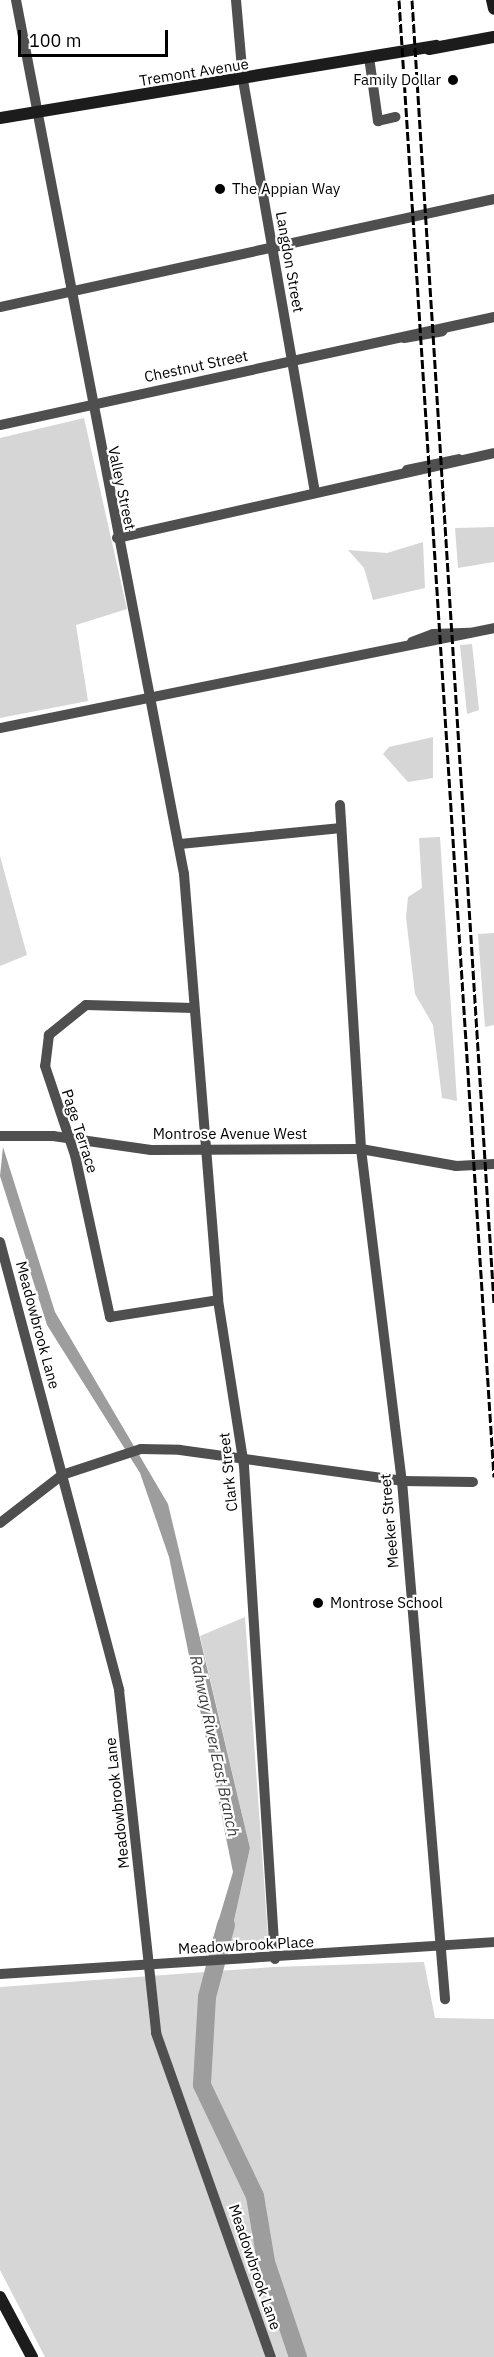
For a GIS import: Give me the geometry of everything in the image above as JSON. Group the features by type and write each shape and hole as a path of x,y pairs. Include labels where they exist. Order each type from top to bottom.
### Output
{"street":[{"name":"Valley Street","path":"15,0 40,112 90,405 153,697 180,844 192,983"},
{"name":"Langdon Street","path":"236,0 243,80 315,493"},
{"path":"492,0 494,9"},
{"name":"Tremont Avenue","path":"0,118 243,80 494,37"},
{"path":"369,57 378,121 396,117"},
{"path":"0,307 494,199"},
{"name":"Chestnut Street","path":"0,425 494,317"},
{"path":"117,538 393,476 422,464 494,453"},
{"path":"0,728 398,647 433,634 472,633 494,628"},
{"name":"Meeker Street","path":"340,805 361,1149 402,1480 439,1950 445,1999"},
{"path":"180,844 341,828"},
{"name":"Clark Street","path":"192,983 218,1300 243,1458 275,1959"},
{"name":"Page Terrace","path":"194,1008 101,1002 71,1012 58,1023 50,1035 45,1066 69,1137 110,1317 218,1300"},
{"name":"Montrose Avenue West","path":"2,1136 69,1137 151,1150 361,1149 460,1166 494,1164"},
{"name":"Meadowbrook Lane","path":"0,1242 123,1716 156,2033 271,2357"},
{"path":"0,1523 62,1475 141,1449 243,1458 402,1480 473,1482"},
{"name":"Meadowbrook Place","path":"0,1974 439,1950 493,1942"},
{"path":"0,2297 32,2357"}],"shaded area":[{"path":"84,418 127,609 76,625 88,701 0,718 0,438"},
{"path":"494,527 494,562 458,568 455,528"},
{"path":"423,542 425,588 373,600 364,568 348,550 387,553"},
{"path":"472,644 479,710 467,714 460,645"},
{"path":"433,737 433,778 408,782 383,754 389,747"},
{"path":"440,837 457,1101 442,1098 433,1025 415,994 406,917 408,897 422,888 419,838"},
{"path":"0,856 27,955 0,966"},
{"path":"494,933 494,1025 485,1027 478,934"},
{"path":"245,1617 269,1950 232,1951 228,1948 250,1848 200,1636"},
{"path":"424,1962 435,2018 494,2019 494,2357 45,2357 0,2270 0,1987 273,1967"}],"water":[{"path":"3,1147 55,1312 168,1504 250,1848 228,1948 210,1949 233,1872 169,1557 140,1473 47,1325 0,1176"}],"waterway":[{"name":"Rahway River East Branch","path":"226,1925 207,1997 202,2085 255,2196 266,2262 298,2357"}],"railway":[{"path":"399,0 494,1477"},
{"path":"412,0 494,1304"}],"place":[{"name":"Family Dollar","path":"453,80"},
{"name":"The Appian Way","path":"220,189"},
{"name":"Montrose School","path":"318,1603"}]}
